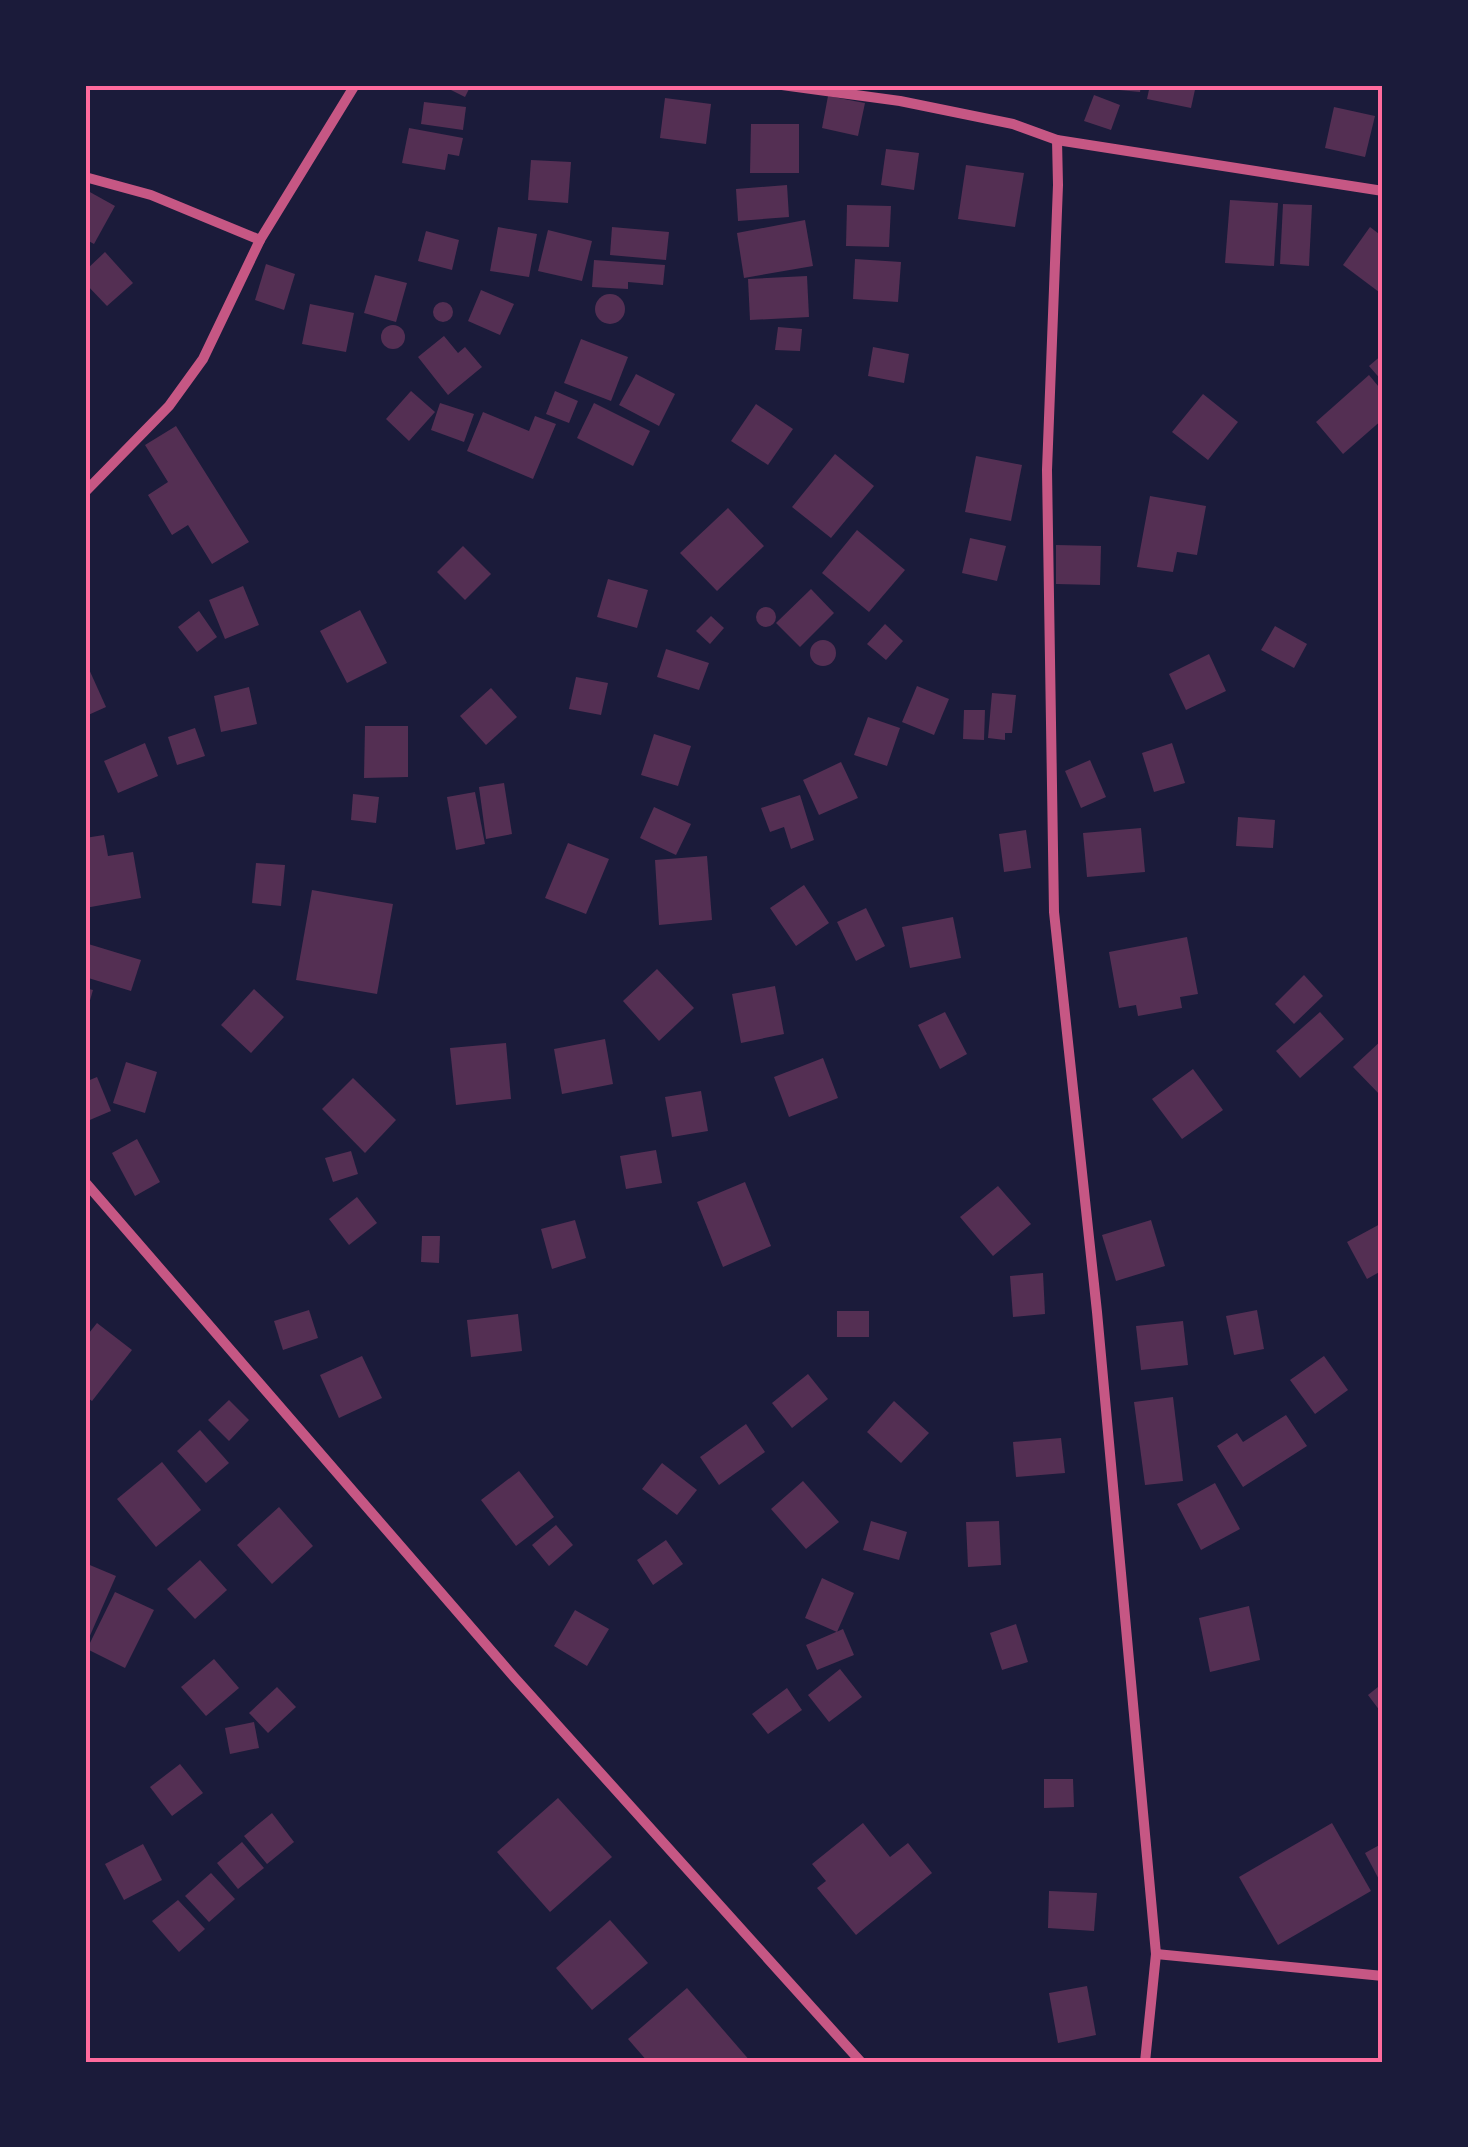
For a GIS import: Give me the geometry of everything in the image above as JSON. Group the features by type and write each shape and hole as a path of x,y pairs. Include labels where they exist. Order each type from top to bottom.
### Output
{"street":[{"path":"85,492 169,406 203,359 260,240 354,85"},
{"path":"782,85 919,104 1013,124 1056,140 1383,191"},
{"path":"1056,140 1058,185 1047,470 1054,912 1098,1312 1156,1954 1145,2062"},
{"path":"85,177 151,195 260,240"},
{"path":"85,1182 514,1678 860,2062"},
{"path":"1156,1954 1383,1976"}],"building":[{"path":"441,85 471,85 465,97"},
{"path":"1141,85 1140,92 1098,88"},
{"path":"1150,85 1196,85 1191,108 1147,99"},
{"path":"1094,95 1120,105 1111,130 1084,121"},
{"path":"828,96 865,103 858,136 822,128"},
{"path":"665,98 711,104 706,144 660,138"},
{"path":"424,102 466,107 463,130 421,124"},
{"path":"1334,107 1375,116 1365,157 1325,148"},
{"path":"751,124 799,124 799,173 750,173"},
{"path":"409,128 463,138 459,156 448,154 445,170 402,163"},
{"path":"886,149 919,153 914,190 881,185"},
{"path":"531,160 571,162 568,203 528,200"},
{"path":"966,165 1024,173 1015,227 958,219"},
{"path":"787,185 789,217 738,221 736,189"},
{"path":"88,191 115,206 94,244 85,239"},
{"path":"1230,200 1278,203 1274,266 1225,263"},
{"path":"1283,204 1312,205 1309,266 1280,264"},
{"path":"847,205 891,206 889,247 846,246"},
{"path":"805,220 813,266 744,278 737,233"},
{"path":"498,227 537,234 529,277 490,271"},
{"path":"612,227 669,232 666,260 610,255"},
{"path":"1370,227 1383,237 1383,295 1343,265"},
{"path":"548,230 592,241 582,281 538,271"},
{"path":"426,231 459,240 452,270 418,261"},
{"path":"105,252 133,283 107,306 85,283 85,271"},
{"path":"855,259 901,262 898,302 853,299"},
{"path":"594,260 665,265 663,285 628,282 628,289 592,287"},
{"path":"266,264 295,274 284,310 255,300"},
{"path":"375,275 407,283 396,322 364,313"},
{"path":"807,276 809,317 750,320 748,279"},
{"path":"481,290 514,304 500,335 468,321"},
{"path":"610,294 624,303 625,309 616,323 610,324 596,315 595,309 604,295"},
{"path":"443,302 453,312 443,322 433,312"},
{"path":"310,304 354,313 346,352 302,344"},
{"path":"393,325 402,328 402,346 393,349 384,346 381,337 384,328"},
{"path":"778,327 802,329 800,351 775,350"},
{"path":"444,336 458,353 465,347 482,367 448,395 418,357"},
{"path":"581,339 628,357 611,401 564,383"},
{"path":"873,347 909,354 904,383 868,376"},
{"path":"1383,354 1383,382 1369,366"},
{"path":"636,374 675,394 659,426 619,405"},
{"path":"1369,375 1383,392 1383,419 1343,454 1316,422"},
{"path":"411,391 435,412 409,441 386,419"},
{"path":"555,391 578,401 569,423 546,414"},
{"path":"1203,394 1238,422 1208,460 1172,432"},
{"path":"440,403 474,414 464,442 431,430"},
{"path":"594,403 650,431 633,466 577,438"},
{"path":"756,404 793,429 768,465 731,441"},
{"path":"483,412 529,431 535,416 556,424 533,479 467,451"},
{"path":"176,426 249,542 212,564 188,525 172,535 148,495 168,482 145,445"},
{"path":"835,454 874,486 831,538 792,507"},
{"path":"976,456 1022,465 1011,521 965,512"},
{"path":"1150,496 1206,506 1197,555 1177,552 1173,572 1137,567"},
{"path":"728,508 764,546 717,591 680,553"},
{"path":"857,530 905,570 869,612 822,573"},
{"path":"970,538 1006,546 997,581 962,573"},
{"path":"1056,545 1101,546 1100,585 1056,584"},
{"path":"463,546 491,574 465,600 437,572"},
{"path":"608,579 648,590 637,628 597,617"},
{"path":"243,586 259,625 225,639 209,600"},
{"path":"811,589 834,613 800,647 776,623"},
{"path":"766,607 776,617 766,627 756,617"},
{"path":"360,610 387,663 347,683 320,631"},
{"path":"199,611 217,637 197,652 178,627"},
{"path":"711,616 724,628 710,644 696,631"},
{"path":"885,624 903,641 886,660 867,644"},
{"path":"1275,626 1307,644 1294,668 1261,650"},
{"path":"823,640 832,644 836,653 832,662 823,666 814,662 810,653 814,644"},
{"path":"666,649 709,663 699,690 657,677"},
{"path":"1209,654 1226,691 1186,710 1169,674"},
{"path":"88,667 106,707 86,716 85,669"},
{"path":"576,677 608,683 601,715 569,709"},
{"path":"917,686 949,699 934,735 902,722"},
{"path":"249,687 257,724 221,732 214,696"},
{"path":"491,688 517,717 486,745 460,716"},
{"path":"992,693 1016,695 1012,733 1005,733 1005,740 988,738"},
{"path":"964,710 985,710 984,740 963,739"},
{"path":"868,717 900,728 887,766 854,755"},
{"path":"365,726 408,726 408,777 364,778"},
{"path":"195,728 205,756 177,765 168,737"},
{"path":"654,734 691,746 678,786 641,775"},
{"path":"145,743 158,776 118,793 104,761"},
{"path":"1172,743 1185,783 1154,792 1142,753"},
{"path":"1090,760 1106,797 1081,808 1065,771"},
{"path":"841,762 858,798 819,815 803,780"},
{"path":"504,783 512,834 486,839 479,787"},
{"path":"475,792 485,844 456,850 447,797"},
{"path":"353,794 379,797 376,823 351,820"},
{"path":"800,795 814,840 791,849 784,827 770,832 761,808"},
{"path":"654,807 691,824 676,855 640,838"},
{"path":"1238,817 1275,820 1273,848 1236,846"},
{"path":"1141,828 1145,872 1087,877 1083,833"},
{"path":"1026,830 1031,868 1004,872 999,834"},
{"path":"104,835 108,856 133,852 141,898 85,908 85,838"},
{"path":"568,843 609,859 586,914 545,898"},
{"path":"707,856 712,920 659,925 655,860"},
{"path":"256,863 285,865 281,906 252,903"},
{"path":"804,885 829,923 796,946 770,908"},
{"path":"312,890 393,904 377,994 296,980"},
{"path":"866,908 885,946 856,961 837,922"},
{"path":"953,917 961,958 910,968 902,927"},
{"path":"1187,937 1198,994 1180,997 1182,1008 1138,1016 1136,1005 1119,1008 1109,952"},
{"path":"85,943 141,960 131,991 85,977"},
{"path":"657,969 694,1008 659,1041 623,1001"},
{"path":"1304,975 1323,996 1294,1024 1275,1004"},
{"path":"775,986 784,1034 741,1043 732,994"},
{"path":"85,988 93,990 86,1014 85,1013"},
{"path":"254,989 284,1017 251,1053 221,1025"},
{"path":"945,1012 967,1054 940,1069 918,1025"},
{"path":"1320,1012 1344,1039 1300,1078 1276,1051"},
{"path":"605,1039 613,1084 562,1094 554,1049"},
{"path":"1383,1039 1383,1098 1353,1067"},
{"path":"506,1043 511,1099 456,1105 450,1048"},
{"path":"823,1058 838,1098 789,1117 774,1077"},
{"path":"126,1062 157,1072 145,1113 113,1103"},
{"path":"1193,1069 1223,1110 1182,1139 1152,1099"},
{"path":"97,1077 111,1111 85,1122 85,1082"},
{"path":"353,1078 396,1120 365,1153 322,1109"},
{"path":"701,1091 708,1131 672,1137 665,1097"},
{"path":"137,1139 160,1182 135,1196 112,1153"},
{"path":"656,1150 662,1183 626,1189 620,1156"},
{"path":"351,1151 358,1174 333,1182 325,1158"},
{"path":"745,1182 771,1246 723,1267 697,1202"},
{"path":"998,1186 1031,1224 993,1256 960,1217"},
{"path":"357,1197 377,1223 349,1245 329,1219"},
{"path":"575,1220 586,1258 552,1269 541,1229"},
{"path":"1151,1220 1165,1266 1116,1281 1102,1235"},
{"path":"1382,1223 1383,1270 1367,1279 1347,1242"},
{"path":"422,1236 440,1236 439,1263 421,1262"},
{"path":"1043,1273 1045,1314 1013,1317 1010,1276"},
{"path":"309,1310 318,1338 283,1350 274,1321"},
{"path":"1257,1310 1264,1349 1234,1355 1226,1316"},
{"path":"837,1311 869,1311 869,1337 837,1337"},
{"path":"518,1314 522,1351 471,1357 467,1320"},
{"path":"1183,1321 1188,1365 1141,1370 1136,1326"},
{"path":"97,1323 132,1350 92,1401 85,1396 85,1338"},
{"path":"362,1356 382,1398 339,1418 320,1375"},
{"path":"1324,1356 1348,1390 1315,1414 1290,1380"},
{"path":"808,1374 828,1399 792,1428 772,1403"},
{"path":"1173,1397 1183,1481 1145,1485 1134,1402"},
{"path":"229,1400 249,1420 229,1441 208,1420"},
{"path":"894,1401 929,1433 901,1463 867,1432"},
{"path":"1286,1415 1307,1446 1243,1487 1217,1446 1237,1433 1243,1442"},
{"path":"746,1424 765,1452 719,1485 700,1457"},
{"path":"200,1430 229,1463 206,1483 177,1451"},
{"path":"1061,1438 1065,1473 1016,1477 1013,1442"},
{"path":"162,1462 201,1510 156,1547 117,1499"},
{"path":"662,1463 697,1490 677,1515 642,1489"},
{"path":"519,1471 554,1517 516,1546 481,1500"},
{"path":"803,1481 839,1522 806,1549 771,1509"},
{"path":"1215,1483 1240,1529 1201,1550 1177,1504"},
{"path":"279,1507 313,1546 272,1584 237,1545"},
{"path":"871,1521 907,1532 899,1560 863,1550"},
{"path":"999,1521 1001,1565 968,1567 966,1522"},
{"path":"556,1525 573,1545 549,1566 532,1545"},
{"path":"666,1540 683,1564 653,1585 637,1560"},
{"path":"200,1560 227,1590 195,1619 167,1589"},
{"path":"85,1563 116,1576 85,1647"},
{"path":"822,1578 854,1593 837,1632 805,1618"},
{"path":"115,1592 154,1610 125,1668 87,1649"},
{"path":"1249,1606 1260,1660 1210,1672 1199,1618"},
{"path":"575,1610 609,1629 587,1666 554,1646"},
{"path":"1016,1624 1028,1662 1002,1670 990,1633"},
{"path":"843,1629 854,1655 817,1670 806,1645"},
{"path":"214,1659 239,1688 206,1716 181,1687"},
{"path":"840,1669 862,1697 829,1722 808,1695"},
{"path":"1383,1683 1383,1715 1368,1695"},
{"path":"277,1687 296,1707 268,1733 249,1713"},
{"path":"787,1688 802,1710 768,1734 752,1714"},
{"path":"254,1722 259,1748 230,1754 225,1728"},
{"path":"180,1764 203,1793 172,1816 150,1787"},
{"path":"1044,1779 1073,1779 1074,1807 1044,1808"},
{"path":"558,1798 612,1857 550,1912 497,1852"},
{"path":"272,1813 294,1842 267,1864 244,1836"},
{"path":"863,1823 890,1857 908,1843 932,1873 856,1935 817,1888 826,1881 812,1864"},
{"path":"1332,1823 1371,1891 1278,1945 1239,1877"},
{"path":"242,1842 264,1868 238,1889 217,1863"},
{"path":"1383,1843 1383,1887 1365,1853"},
{"path":"143,1844 162,1880 124,1900 105,1864"},
{"path":"211,1873 235,1899 209,1922 185,1896"},
{"path":"1049,1891 1097,1893 1094,1931 1048,1928"},
{"path":"178,1900 205,1929 179,1952 152,1921"},
{"path":"610,1920 648,1963 592,2010 556,1968"},
{"path":"1087,1986 1096,2035 1058,2043 1049,1993"},
{"path":"687,1988 751,2062 648,2062 628,2039"}]}
